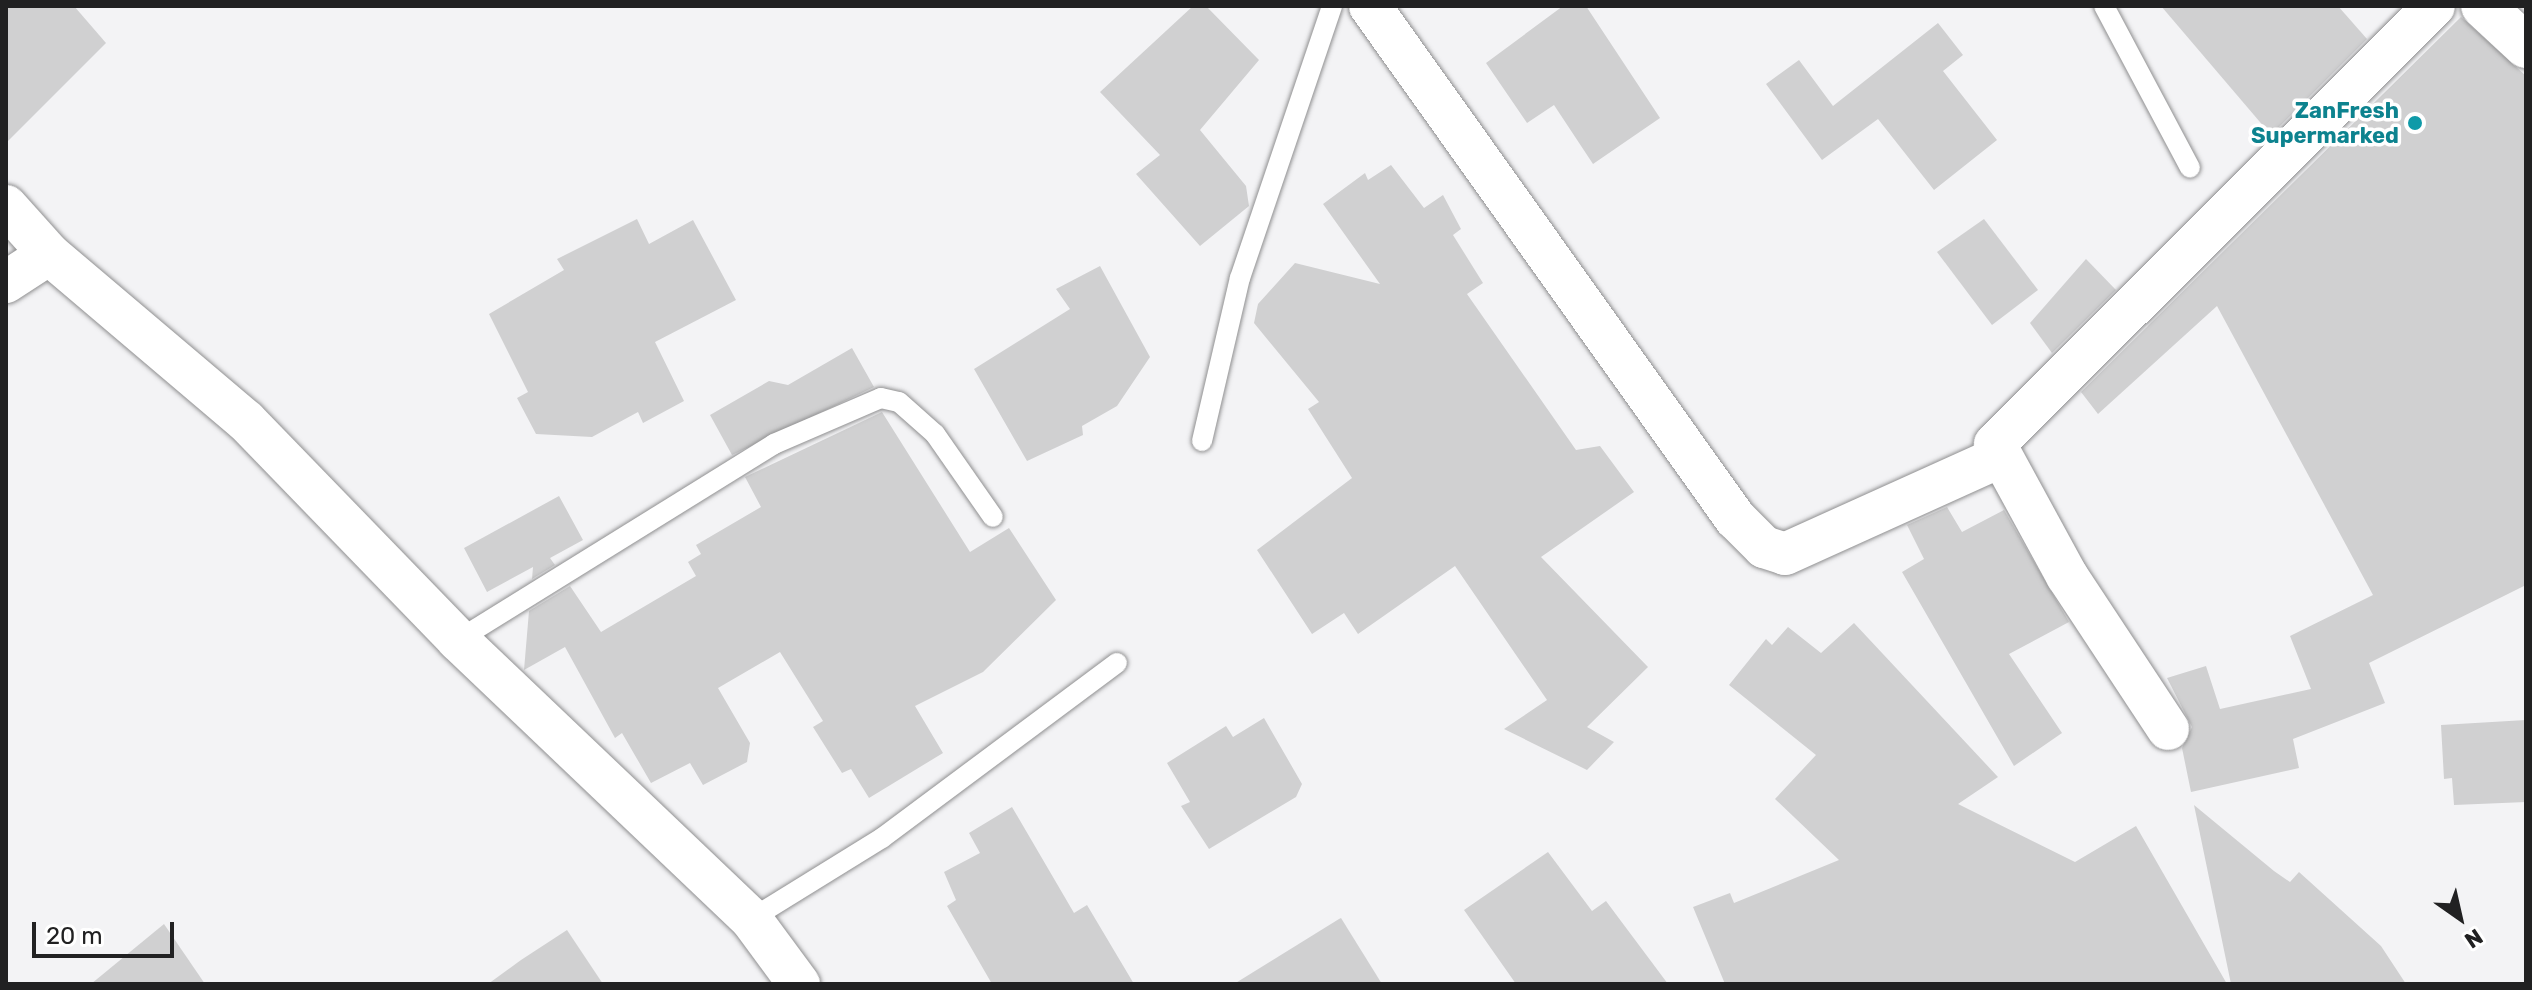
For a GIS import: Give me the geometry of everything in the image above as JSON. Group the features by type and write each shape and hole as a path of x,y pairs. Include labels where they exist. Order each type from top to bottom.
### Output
{"street":[{"path":"1370,6 1735,518 1764,547 1785,554 1998,458"},
{"path":"2168,729 1998,458 2003,431 2434,6"},
{"path":"2483,6 2526,46"},
{"path":"6,206 49,254 246,421 458,640 751,919 799,984"},
{"path":"6,282 49,254"}],"lane":[{"path":"1202,441 1240,278 1332,6"},
{"path":"2104,6 2190,168"},
{"path":"458,640 774,444 881,398 899,402 935,434 993,517"},
{"path":"751,919 882,838 1117,663"}],"building":[{"path":"6,6 74,6 106,43 6,143"},
{"path":"1193,6 1206,6 1259,60 1200,130 1246,186 1249,206 1200,246 1136,174 1160,155 1100,92"},
{"path":"1563,6 1586,6 1660,118 1593,164 1554,105 1527,123 1486,63"},
{"path":"2161,6 2338,6 2367,39 2271,135"},
{"path":"2461,17 2526,76 2526,585 2369,663 2385,703 2293,739 2299,768 2191,792 2182,748 2192,727 2167,678 2206,666 2220,709 2311,689 2290,636 2373,595 2217,306 2098,414 2081,392"},
{"path":"1938,23 1963,55 1943,71 1997,140 1934,190 1878,119 1822,160 1766,84 1799,60 1833,106"},
{"path":"1391,165 1424,208 1443,195 1461,229 1453,235 1483,283 1467,294 1576,450 1600,446 1634,492 1541,557 1648,667 1587,727 1614,742 1587,770 1504,729 1547,700 1455,566 1358,634 1344,613 1312,634 1257,550 1352,478 1308,409 1319,402 1254,323 1258,304 1295,263 1380,284 1323,204 1365,173 1368,180"},
{"path":"637,219 649,244 693,220 736,300 655,342 684,401 643,423 638,412 592,437 536,434 517,398 528,392 489,314 564,270 557,259"},
{"path":"1984,219 2038,290 1992,325 1937,252"},
{"path":"2086,259 2116,290 2052,353 2030,323"},
{"path":"1100,266 1150,357 1117,406 1082,426 1083,435 1027,461 974,369 1070,309 1056,289"},
{"path":"852,348 874,387 732,455 710,415 769,381 788,385"},
{"path":"882,412 970,552 1009,528 1056,600 983,672 915,706 943,753 869,798 851,769 842,773 813,727 823,721 780,652 718,688 750,743 747,762 703,785 690,763 651,783 622,733 615,738 565,647 524,670 529,611 570,586 601,632 696,576 688,562 701,554 696,545 761,507 745,477"},
{"path":"559,496 583,540 550,558 555,565 532,579 533,567 487,592 464,548"},
{"path":"1947,507 1962,532 2004,510 2069,622 2009,654 2062,733 2014,766 1902,572 1924,559 1907,525"},
{"path":"1854,623 1998,777 1958,804 2075,862 2136,826 2227,984 1725,984 1693,907 1730,893 1734,903 1839,860 1775,799 1816,755 1729,685 1766,639 1772,645 1788,627 1821,653"},
{"path":"1264,718 1302,784 1296,797 1209,849 1181,806 1190,802 1167,763 1226,726 1233,737"},
{"path":"2526,720 2526,802 2454,805 2452,778 2444,779 2441,725"},
{"path":"2194,805 2290,882 2299,872 2381,946 2406,984 2231,984"},
{"path":"1012,807 1074,913 1087,905 1134,984 992,984 947,906 956,900 944,872 980,853 969,833"},
{"path":"1548,852 1592,911 1606,901 1668,984 1516,984 1464,910"},
{"path":"1339,919 1382,984 1234,984"},
{"path":"164,924 205,984 91,984"},
{"path":"567,930 603,984 488,984 521,960"}],"place":[{"name":"ZanFresh Supermarked","path":"2415,123"}]}
